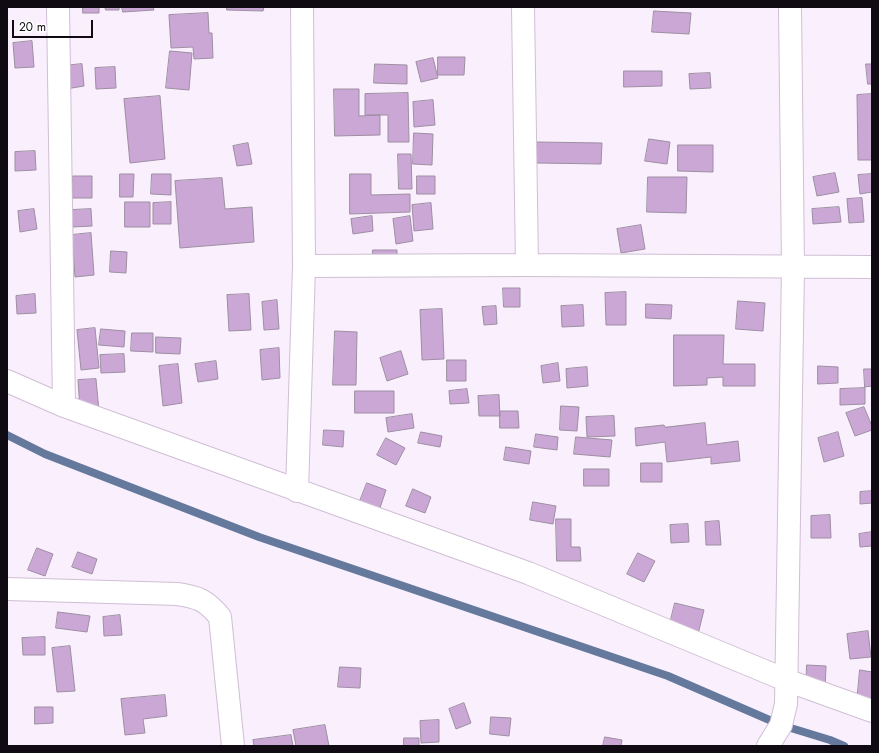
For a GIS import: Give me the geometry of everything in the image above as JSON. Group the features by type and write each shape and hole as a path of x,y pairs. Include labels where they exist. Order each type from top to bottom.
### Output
{"street":[{"path":"58,7 64,406"},
{"path":"297,491 304,266 302,7"},
{"path":"523,7 528,265"},
{"path":"768,746 781,725 786,704 793,267 790,7"},
{"path":"304,266 528,265 872,267"},
{"path":"7,381 64,406 528,573 786,680 872,711"},
{"path":"7,589 177,594 199,599 211,606 220,617 233,746"}],"building":[{"path":"83,7 99,7 99,13 83,13"},
{"path":"105,7 119,7 119,10 106,10"},
{"path":"122,7 153,7 154,10 123,12"},
{"path":"227,7 264,7 263,11 227,10"},
{"path":"654,11 691,13 689,34 652,32"},
{"path":"208,13 209,33 212,33 213,58 194,59 193,47 171,48 169,15"},
{"path":"32,41 34,67 15,68 13,43"},
{"path":"170,51 192,53 189,90 166,88"},
{"path":"438,57 465,57 464,75 438,75"},
{"path":"433,58 438,78 421,82 416,62"},
{"path":"82,64 84,86 66,89 63,66"},
{"path":"375,64 407,65 407,84 374,83"},
{"path":"866,64 872,64 872,84 868,84"},
{"path":"115,67 116,88 96,89 95,68"},
{"path":"624,71 662,71 662,86 624,87"},
{"path":"710,73 711,88 690,89 689,74"},
{"path":"334,89 359,89 359,116 380,115 380,135 335,136"},
{"path":"408,93 409,142 388,142 388,115 365,115 365,94"},
{"path":"872,94 872,160 858,160 857,95"},
{"path":"160,96 165,159 130,163 124,99"},
{"path":"433,100 435,125 414,127 413,102"},
{"path":"414,133 433,134 432,165 413,164"},
{"path":"649,139 670,142 667,164 645,161"},
{"path":"537,142 602,143 601,164 537,163"},
{"path":"248,143 252,164 237,166 233,146"},
{"path":"678,145 713,145 713,172 678,171"},
{"path":"35,151 36,170 15,171 15,152"},
{"path":"398,154 411,154 412,189 399,189"},
{"path":"835,173 839,192 817,196 813,177"},
{"path":"120,174 134,174 133,197 120,197"},
{"path":"152,174 171,174 171,195 151,194"},
{"path":"350,174 371,174 371,195 410,194 410,212 350,214"},
{"path":"872,174 872,192 860,194 858,175"},
{"path":"73,176 92,176 92,198 73,198"},
{"path":"417,176 435,176 435,194 417,194"},
{"path":"648,177 687,177 686,213 647,212"},
{"path":"222,178 225,209 252,207 254,242 180,248 175,181"},
{"path":"862,198 864,222 849,223 847,199"},
{"path":"125,202 150,202 150,227 125,227"},
{"path":"171,202 171,224 153,224 153,203"},
{"path":"431,203 433,229 414,231 412,205"},
{"path":"839,207 841,222 813,224 812,209"},
{"path":"34,209 37,229 20,232 18,211"},
{"path":"91,209 92,226 73,227 72,210"},
{"path":"372,216 373,231 353,234 351,219"},
{"path":"410,216 413,241 396,244 393,219"},
{"path":"641,225 645,249 621,253 617,229"},
{"path":"91,233 94,275 75,277 72,235"},
{"path":"373,250 397,250 397,269 372,269"},
{"path":"111,251 127,252 126,273 110,272"},
{"path":"503,288 520,288 520,307 504,307"},
{"path":"626,292 626,325 606,325 605,293"},
{"path":"35,294 36,313 17,314 16,296"},
{"path":"249,294 251,330 229,331 227,295"},
{"path":"277,300 279,329 264,330 262,302"},
{"path":"738,301 765,303 763,331 736,329"},
{"path":"646,304 672,305 671,319 646,318"},
{"path":"583,305 584,326 562,327 561,306"},
{"path":"496,306 497,324 484,325 482,307"},
{"path":"442,309 444,359 422,360 420,310"},
{"path":"95,328 99,368 81,370 77,330"},
{"path":"101,329 125,331 124,347 99,345"},
{"path":"335,331 357,332 356,385 333,385"},
{"path":"132,333 153,333 153,352 131,351"},
{"path":"674,335 724,335 723,364 755,364 755,386 723,386 723,377 707,378 707,385 674,386"},
{"path":"156,337 181,338 180,354 156,353"},
{"path":"279,348 280,378 262,380 260,350"},
{"path":"401,351 408,374 387,381 380,358"},
{"path":"124,354 125,372 101,373 100,355"},
{"path":"447,360 466,360 466,381 447,381"},
{"path":"216,361 218,379 198,382 195,364"},
{"path":"558,363 560,381 543,383 541,366"},
{"path":"178,364 182,403 163,406 159,366"},
{"path":"818,366 838,367 838,383 818,384"},
{"path":"587,367 588,386 567,388 566,369"},
{"path":"864,369 872,369 872,386 865,387"},
{"path":"96,379 100,422 81,423 78,380"},
{"path":"865,388 865,404 840,405 840,389"},
{"path":"467,389 469,403 450,404 449,391"},
{"path":"355,391 394,391 394,413 355,413"},
{"path":"499,395 500,416 479,416 478,396"},
{"path":"561,406 579,407 577,431 560,430"},
{"path":"864,407 872,426 872,430 855,436 846,413"},
{"path":"500,411 518,411 519,428 500,428"},
{"path":"412,414 414,428 388,432 386,418"},
{"path":"614,416 615,436 587,437 586,417"},
{"path":"705,423 707,445 738,441 740,461 711,464 711,457 667,462 665,442 636,446 635,428"},
{"path":"324,430 344,431 343,447 323,445"},
{"path":"421,432 442,436 440,447 418,443"},
{"path":"838,432 844,456 824,462 818,438"},
{"path":"536,434 558,437 557,450 534,447"},
{"path":"576,437 612,440 610,457 574,454"},
{"path":"386,438 405,448 396,465 377,455"},
{"path":"506,447 531,451 529,464 504,460"},
{"path":"641,463 662,463 662,482 641,482"},
{"path":"584,469 609,469 609,486 584,486"},
{"path":"367,483 386,490 380,508 360,501"},
{"path":"413,489 431,497 425,513 406,506"},
{"path":"872,491 872,503 860,504 860,492"},
{"path":"533,502 556,506 553,524 530,520"},
{"path":"830,515 831,538 811,538 811,516"},
{"path":"556,519 571,519 571,547 580,547 581,561 557,561"},
{"path":"719,521 721,545 706,545 705,522"},
{"path":"688,524 689,542 671,543 670,525"},
{"path":"872,532 872,546 860,547 859,534"},
{"path":"37,548 53,554 45,576 28,570"},
{"path":"78,552 97,559 92,574 72,567"},
{"path":"638,553 655,561 644,582 627,574"},
{"path":"675,603 704,610 697,638 668,632"},
{"path":"58,612 90,616 87,632 56,628"},
{"path":"120,615 122,635 104,636 103,617"},
{"path":"868,631 871,657 850,659 847,634"},
{"path":"45,637 45,655 23,655 22,638"},
{"path":"70,646 75,691 57,692 52,648"},
{"path":"807,665 826,666 825,690 806,689"},
{"path":"340,667 361,668 360,688 338,687"},
{"path":"860,670 872,672 872,703 857,702"},
{"path":"165,695 167,716 143,719 145,733 125,735 121,699"},
{"path":"464,703 471,723 456,729 449,709"},
{"path":"35,707 53,707 53,723 35,724"},
{"path":"491,717 511,718 509,736 490,734"},
{"path":"439,720 439,742 421,743 420,721"},
{"path":"325,725 329,746 296,746 293,730"},
{"path":"291,735 293,746 254,746 253,740"},
{"path":"605,737 622,740 621,746 603,746"},
{"path":"404,738 419,738 419,746 404,746"}],"waterway":[{"path":"7,435 45,454 259,537 668,676 781,725 830,740 844,746"}]}
